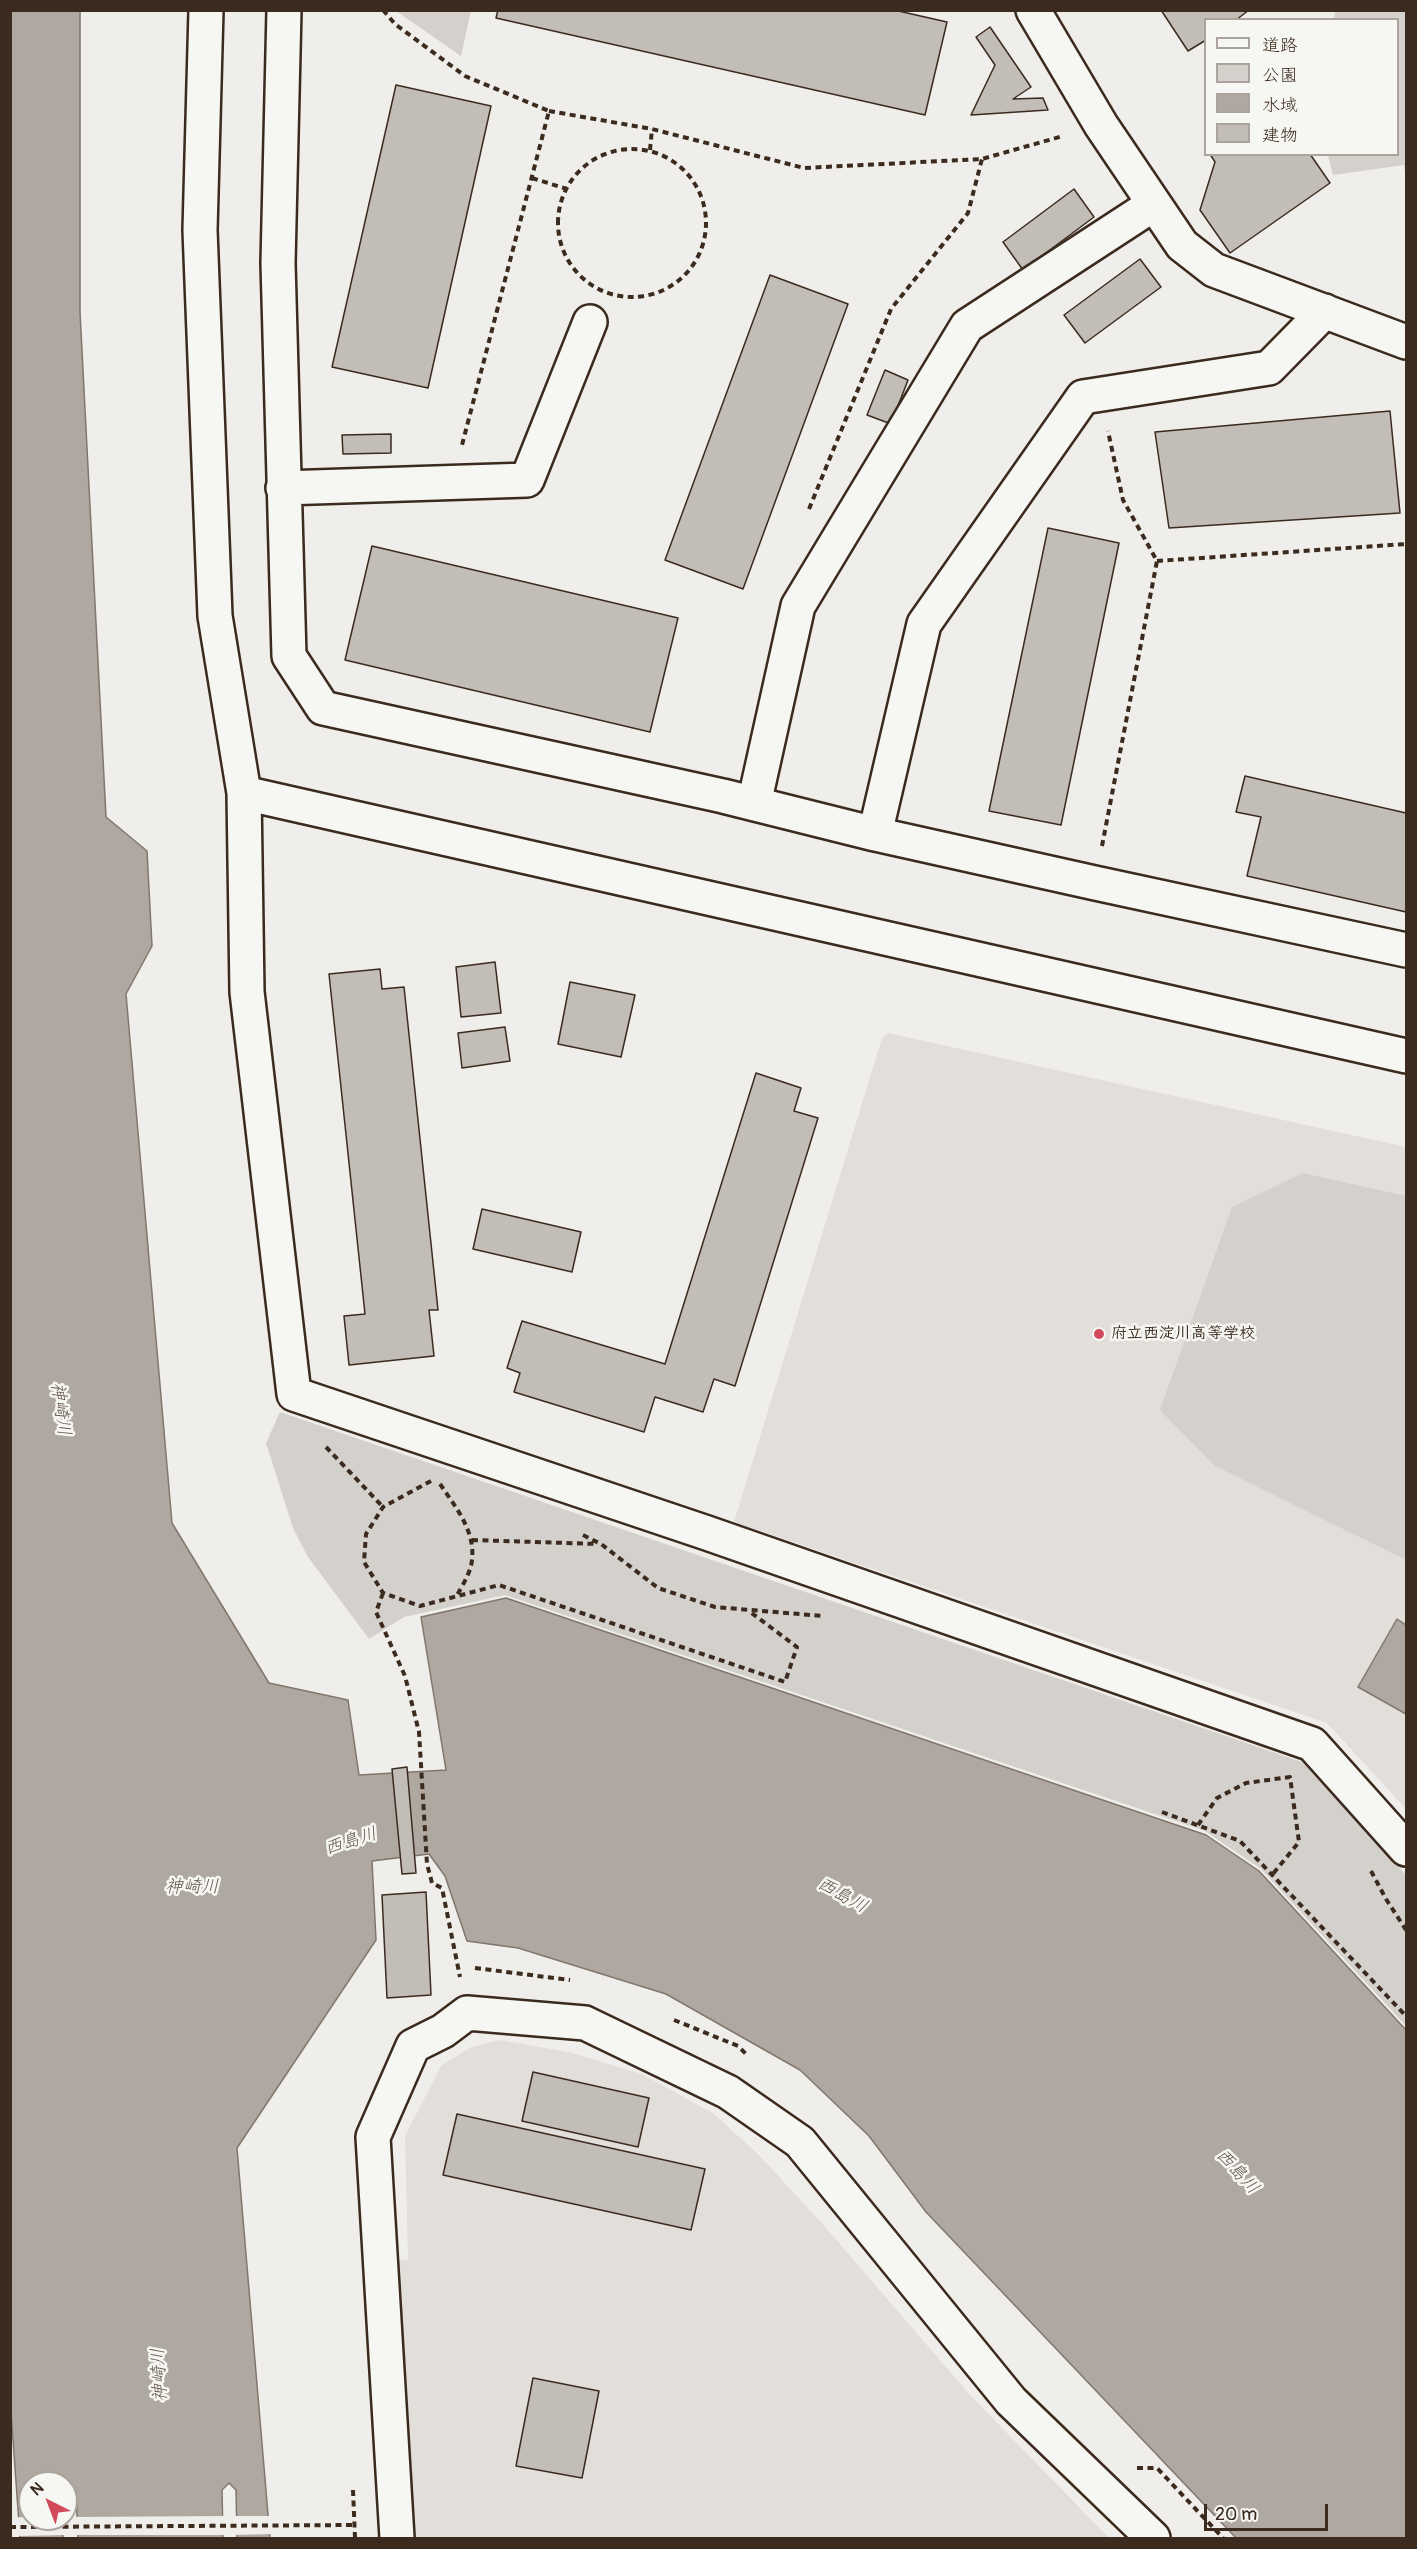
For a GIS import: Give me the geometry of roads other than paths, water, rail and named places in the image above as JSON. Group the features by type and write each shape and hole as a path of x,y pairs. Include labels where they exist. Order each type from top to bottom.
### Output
{"street":[{"path":"206,10 200,230 215,616 244,793 247,992 294,1394 707,1533 1312,1744 1407,1849"},
{"path":"284,10 278,263 289,656 323,708 754,804 875,834 1407,950"},
{"path":"1033,10 1101,125 1182,245 1214,270 1407,342"},
{"path":"754,804 798,606 967,326 1154,204"},
{"path":"875,834 924,624 1083,397 1269,368 1325,311"},
{"path":"283,488 527,480 590,322"},
{"path":"244,793 1407,1056"},
{"path":"396,2538 373,2137 413,2046 444,2031 467,2013 585,2023 728,2091 800,2142 1011,2401 1153,2538"}],"water":[{"path":"10,11 80,11 80,312 106,817 147,851 152,946 126,994 172,1523 269,1683 348,1700 359,1775 446,1770 421,1617 506,1598 1206,1835 1259,1871 1406,2030 1406,2538 1236,2538 926,2212 869,2136 800,2070 666,1994 518,1948 467,1941 445,1876 429,1854 372,1861 376,1940 237,2148 270,2538 237,2538 236,2490 229,2483 222,2490 223,2538 78,2538 78,2471 18,2471 18,2510 10,2398"},
{"path":"1397,1619 1406,1625 1406,1714 1358,1687"},
{"path":"20,2531 63,2531 63,2538 20,2538"}],"place":[{"name":"府立西淀川高等学校","path":"1099,1334"}],"water label":[{"name":"神崎川","path":"60,1409"},
{"name":"西島川","path":"351,1842"},
{"name":"神崎川","path":"192,1887"},
{"name":"西島川","path":"842,1896"},
{"name":"西島川","path":"1237,2172"},
{"name":"神崎川","path":"160,2375"}]}
